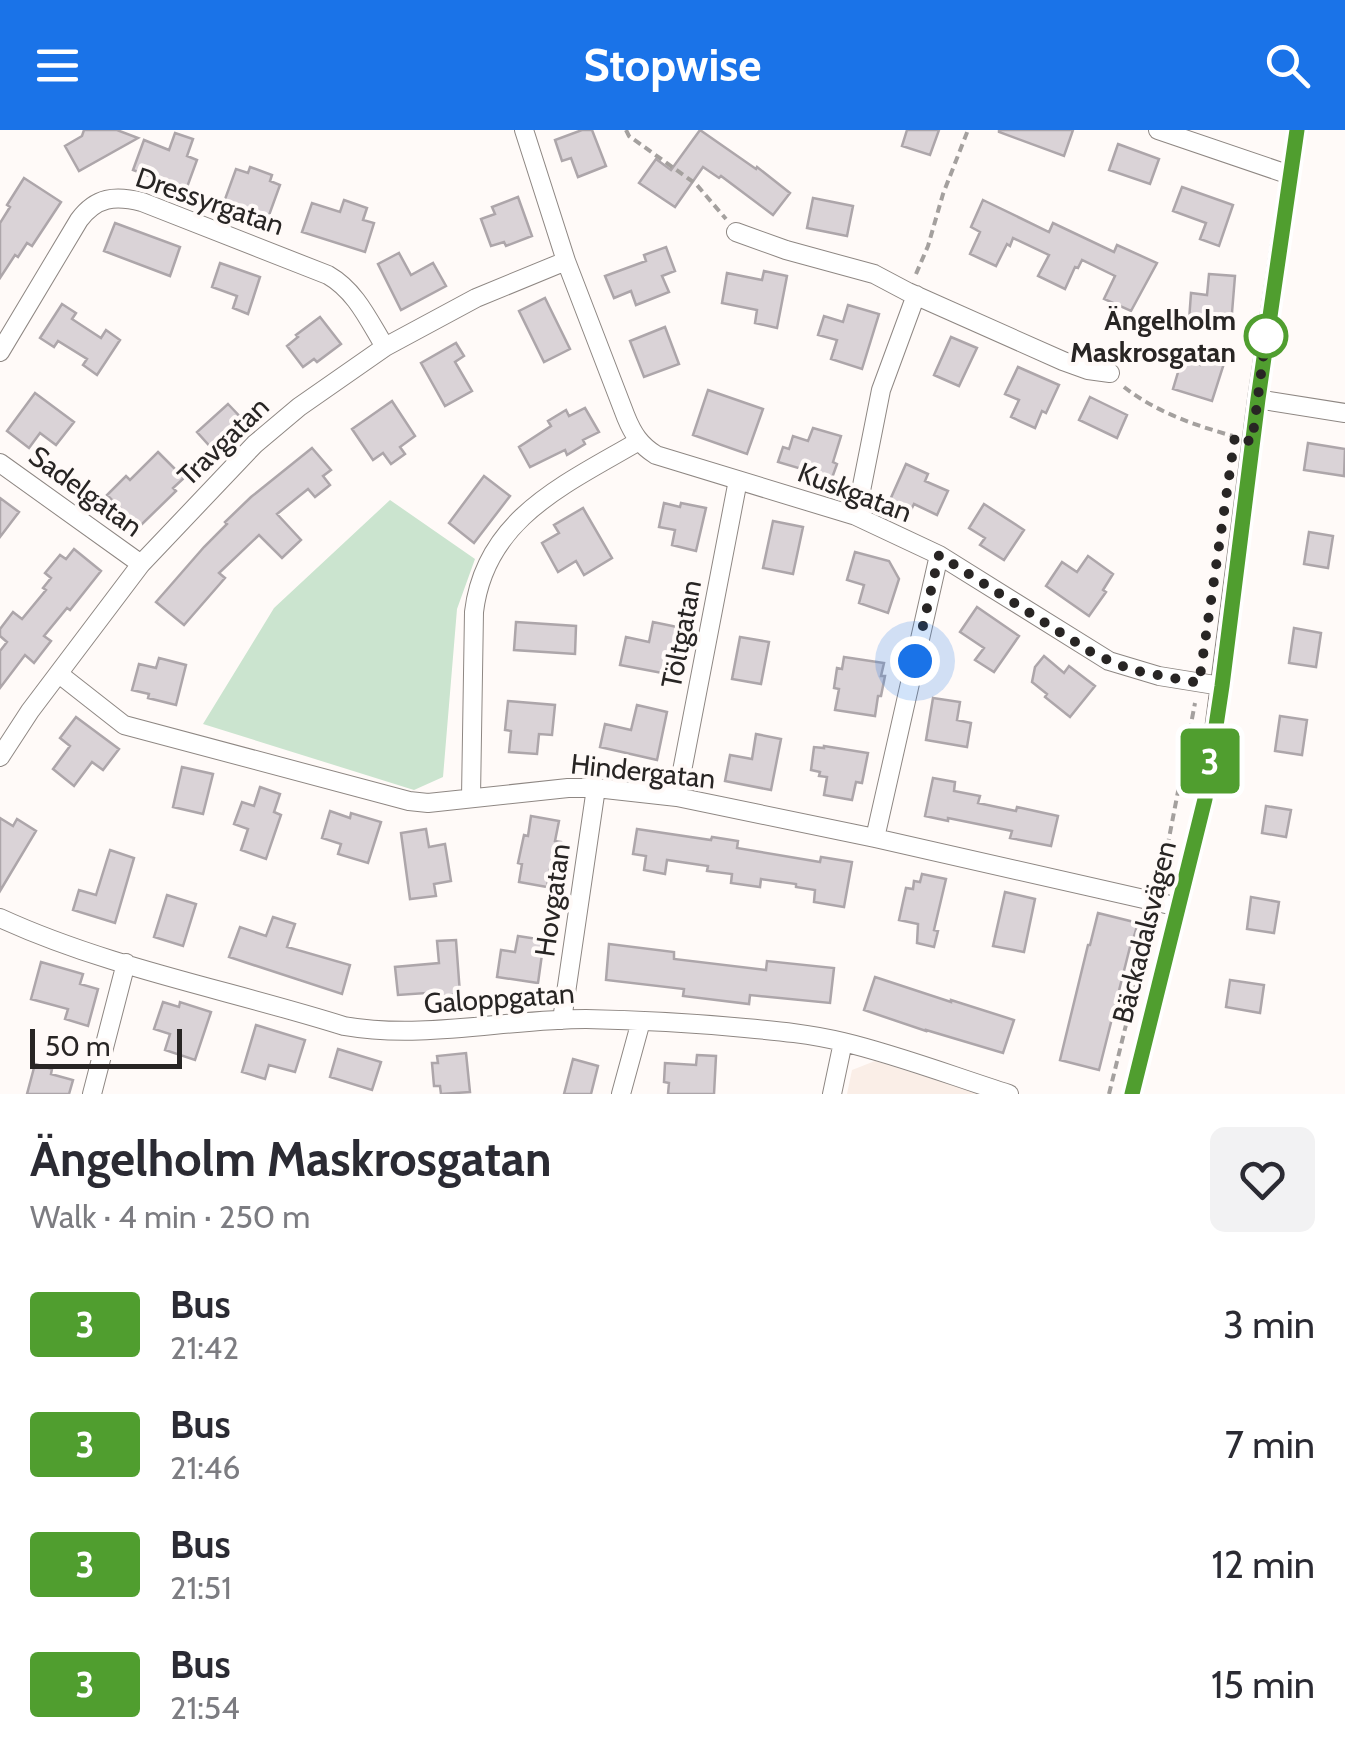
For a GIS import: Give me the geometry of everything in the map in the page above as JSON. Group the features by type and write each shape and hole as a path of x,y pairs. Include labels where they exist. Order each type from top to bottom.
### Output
{"street":[{"path":"471,797 474,612 477,588 486,566 518,519 535,504 639,441 626,417 566,261 524,130"},
{"path":"1158,130 1290,175"},
{"name":"Bäckadalsvägen","path":"1132,1094 1205,799 1297,130"},
{"name":"Dressyrgatan","path":"0,352 78,220 96,203 114,197 142,202 328,275 353,296 385,347"},
{"path":"736,232 874,274 1063,360 1110,373"},
{"name":"Travgatan","path":"0,757 140,564 255,444 299,407 385,347 476,298 566,261"},
{"path":"856,516 882,390 912,294"},
{"path":"1258,399 1345,413"},
{"name":"Kuskgatan","path":"639,441 656,454 856,516 939,555 1094,654 1132,670 1222,686"},
{"name":"Sadelgatan","path":"0,463 140,564"},
{"name":"Töltgatan","path":"677,798 738,480"},
{"path":"875,838 939,555"},
{"name":"Hindergatan","path":"59,674 124,725 409,802 568,788 677,798 1179,907"},
{"name":"Hovgatan","path":"562,1020 596,788"},
{"name":"Galoppgatan","path":"0,918 35,934 126,963 344,1026 432,1030 562,1020 697,1023 782,1031 843,1042 1009,1094"},
{"path":"92,1094 126,963"},
{"path":"621,1094 641,1021"},
{"path":"832,1094 843,1042"}],"path":[{"path":"626,130 696,184 736,232"},
{"path":"912,294 942,194 968,130"},
{"path":"1110,373 1141,400 1179,419 1252,442"},
{"path":"1109,1094 1156,902 1199,683"}],"shaded area":[{"path":"875,1061 980,1094 847,1094 852,1070"}],"green space":[{"path":"390,500 475,559 457,609 443,777 414,790 203,724 274,608"}],"building":[{"path":"84,130 117,130 138,138 79,171 65,146 82,136"},
{"path":"592,130 606,166 578,177 571,158 562,161 555,140"},
{"path":"700,130 790,193 773,215 703,167 675,207 639,183 656,159 671,170"},
{"path":"907,130 939,130 930,155 902,146"},
{"path":"999,130 1073,130 1064,156"},
{"path":"175,133 193,139 187,156 197,160 186,190 133,170 144,140 169,150"},
{"path":"1118,144 1159,159 1150,184 1109,170"},
{"path":"250,167 272,175 270,181 280,185 268,218 224,202 236,169 248,173"},
{"path":"24,178 61,202 32,246 27,243 18,257 15,255 0,278 0,223"},
{"path":"1182,187 1233,205 1219,246 1200,239 1206,223 1173,211"},
{"path":"518,197 532,236 506,246 504,242 491,246 481,219 495,214 492,207"},
{"path":"813,198 853,206 847,236 807,228"},
{"path":"344,200 367,208 363,220 374,223 365,252 302,232 312,203 340,212"},
{"path":"983,200 1049,232 1053,223 1114,252 1117,245 1157,263 1131,311 1104,299 1115,276 1082,260 1065,289 1038,276 1049,255 1013,238 996,266 970,254 980,232 971,227"},
{"path":"115,223 180,247 170,276 104,251"},
{"path":"666,247 675,271 662,276 669,292 636,305 631,291 614,298 605,276 646,261 644,255"},
{"path":"399,253 411,275 433,263 446,286 401,310 378,264"},
{"path":"220,263 260,277 248,314 233,308 237,296 212,287"},
{"path":"764,271 787,276 777,328 755,323 757,310 722,303 727,273 762,280"},
{"path":"1209,274 1235,276 1231,325 1189,321 1191,293 1207,295"},
{"path":"545,298 570,349 544,362 519,311"},
{"path":"62,304 76,313 72,319 101,338 106,330 120,340 97,375 83,365 87,359 58,341 54,347 40,338"},
{"path":"848,305 879,314 862,369 831,359 837,340 818,335 824,316 843,322"},
{"path":"320,317 341,344 303,367 287,346"},
{"path":"665,327 679,364 644,377 630,341"},
{"path":"951,337 977,348 959,386 934,375"},
{"path":"456,343 464,356 455,362 472,391 445,406 421,363"},
{"path":"1205,347 1227,354 1212,401 1173,389 1182,359 1200,365"},
{"path":"1018,367 1059,385 1035,428 1011,417 1019,400 1005,394"},
{"path":"708,390 763,409 747,454 693,435"},
{"path":"35,393 74,422 56,445 40,433 29,448 7,431"},
{"path":"1090,397 1127,415 1117,438 1079,420"},
{"path":"392,401 415,436 400,447 405,454 391,464 383,453 373,460 352,429"},
{"path":"228,404 247,424 215,452 197,432"},
{"path":"585,408 599,432 567,455 565,450 530,467 519,447 551,426 548,421 566,410 569,416"},
{"path":"813,428 841,436 832,478 778,462 783,447 789,449 793,436 808,441"},
{"path":"1308,443 1345,449 1344,476 1304,470"},
{"path":"312,448 331,470 323,476 330,485 315,497 308,489 277,514 301,540 282,558 259,535 219,573 225,578 184,625 156,602 225,522"},
{"path":"158,452 184,478 139,527 107,495 126,476 130,480"},
{"path":"906,464 928,474 925,481 948,491 937,515 914,504 911,510 890,500"},
{"path":"484,476 510,496 474,543 449,523"},
{"path":"0,498 19,512 0,537"},
{"path":"664,503 706,508 696,551 672,545 675,530 659,527"},
{"path":"984,504 1024,530 1004,560 980,545 985,538 969,528"},
{"path":"583,508 612,558 584,575 576,561 558,572 542,543 559,533 554,525"},
{"path":"773,521 803,527 793,574 763,568"},
{"path":"1309,532 1333,536 1328,568 1304,564"},
{"path":"74,549 101,571 44,636 51,641 34,663 25,655 0,688 0,651 7,642 0,636 0,629 13,612 22,619 46,590 43,588 51,578 45,573 60,555 66,559"},
{"path":"855,552 889,561 899,579 888,613 859,603 864,585 847,580"},
{"path":"1088,556 1113,574 1089,616 1046,586 1062,562 1077,572"},
{"path":"977,607 1019,636 994,672 975,660 984,648 960,632"},
{"path":"516,622 576,626 575,654 514,650"},
{"path":"653,622 682,628 673,675 620,665 626,637 649,642"},
{"path":"1294,628 1321,633 1316,667 1289,663"},
{"path":"740,637 769,642 761,684 732,679"},
{"path":"1044,656 1064,673 1069,666 1095,686 1070,717 1032,682 1035,667"},
{"path":"844,657 884,663 881,676 885,676 875,716 835,710 837,668 842,669"},
{"path":"159,658 186,665 176,705 132,690 139,664 156,668"},
{"path":"933,698 960,702 957,720 971,723 967,747 926,740"},
{"path":"508,701 555,705 552,735 539,734 537,754 509,752 511,731 505,730"},
{"path":"637,705 667,712 657,760 600,747 605,724 631,730"},
{"path":"1280,716 1307,720 1302,755 1275,751"},
{"path":"76,717 119,749 103,770 92,762 74,786 53,769 70,746 60,738"},
{"path":"756,734 781,739 771,790 725,781 730,755 752,759"},
{"path":"814,747 868,753 862,783 856,782 852,800 824,795 827,777 811,770"},
{"path":"182,767 213,774 203,814 173,807"},
{"path":"933,778 955,782 954,791 980,796 978,803 1058,816 1051,846 1010,838 1012,831 925,816"},
{"path":"260,787 280,794 274,812 281,815 266,859 241,850 248,829 234,824 242,802 254,806"},
{"path":"1266,806 1291,810 1286,837 1262,833"},
{"path":"330,811 381,822 368,863 338,854 341,844 322,838"},
{"path":"531,816 559,821 555,841 561,842 556,870 550,869 547,887 519,882 522,864 518,863"},
{"path":"0,818 13,826 17,819 36,831 0,891"},
{"path":"426,829 429,847 445,844 451,881 434,884 436,896 410,899 401,833"},
{"path":"637,829 738,841 737,848 820,862 821,857 852,862 844,907 814,902 815,890 796,884 761,879 760,887 731,883 732,874 707,871 708,866 667,860 665,874 644,870 646,856 633,854"},
{"path":"110,850 134,858 115,923 73,910 79,890 96,895"},
{"path":"922,874 946,879 934,947 917,943 918,924 899,920 906,888 913,889 914,881 920,882"},
{"path":"1005,892 1035,899 1024,952 993,946"},
{"path":"167,895 196,904 183,946 154,937"},
{"path":"1251,897 1279,902 1274,933 1247,929"},
{"path":"1098,913 1138,923 1099,1070 1060,1060"},
{"path":"273,917 295,924 287,947 350,965 342,994 229,957 240,927 266,936"},
{"path":"518,936 544,940 538,983 497,977 501,950 515,952"},
{"path":"456,940 460,994 398,995 395,967 439,963 437,941"},
{"path":"609,944 674,952 674,959 766,970 767,961 834,968 830,1003 750,995 749,1004 683,996 684,989 606,980"},
{"path":"41,962 83,974 80,984 98,989 88,1026 65,1019 68,1009 31,999"},
{"path":"875,977 1014,1020 1003,1053 864,1010"},
{"path":"1230,980 1264,985 1260,1013 1226,1007"},
{"path":"163,1002 179,1007 180,1002 211,1012 195,1060 165,1050 170,1034 154,1029"},
{"path":"256,1025 305,1040 295,1072 269,1065 265,1079 242,1072"},
{"path":"338,1049 381,1062 372,1090 330,1077"},
{"path":"466,1053 470,1092 441,1094 440,1086 434,1086 432,1063 438,1063 437,1056"},
{"path":"697,1055 716,1056 714,1094 668,1094 665,1063 696,1065"},
{"path":"573,1059 598,1066 591,1094 564,1094"},
{"path":"35,1064 52,1069 51,1074 73,1080 69,1094 27,1094"}],"bus line":[{"name":"3","path":"1132,1094 1205,799 1297,130"}],"place":[{"name":"Ängelholm Maskrosgatan","path":"1266,336"}],"route":[{"path":"915,661 939,555 1108,661 1132,670 1199,683 1235,436 1252,442 1266,336"}]}
